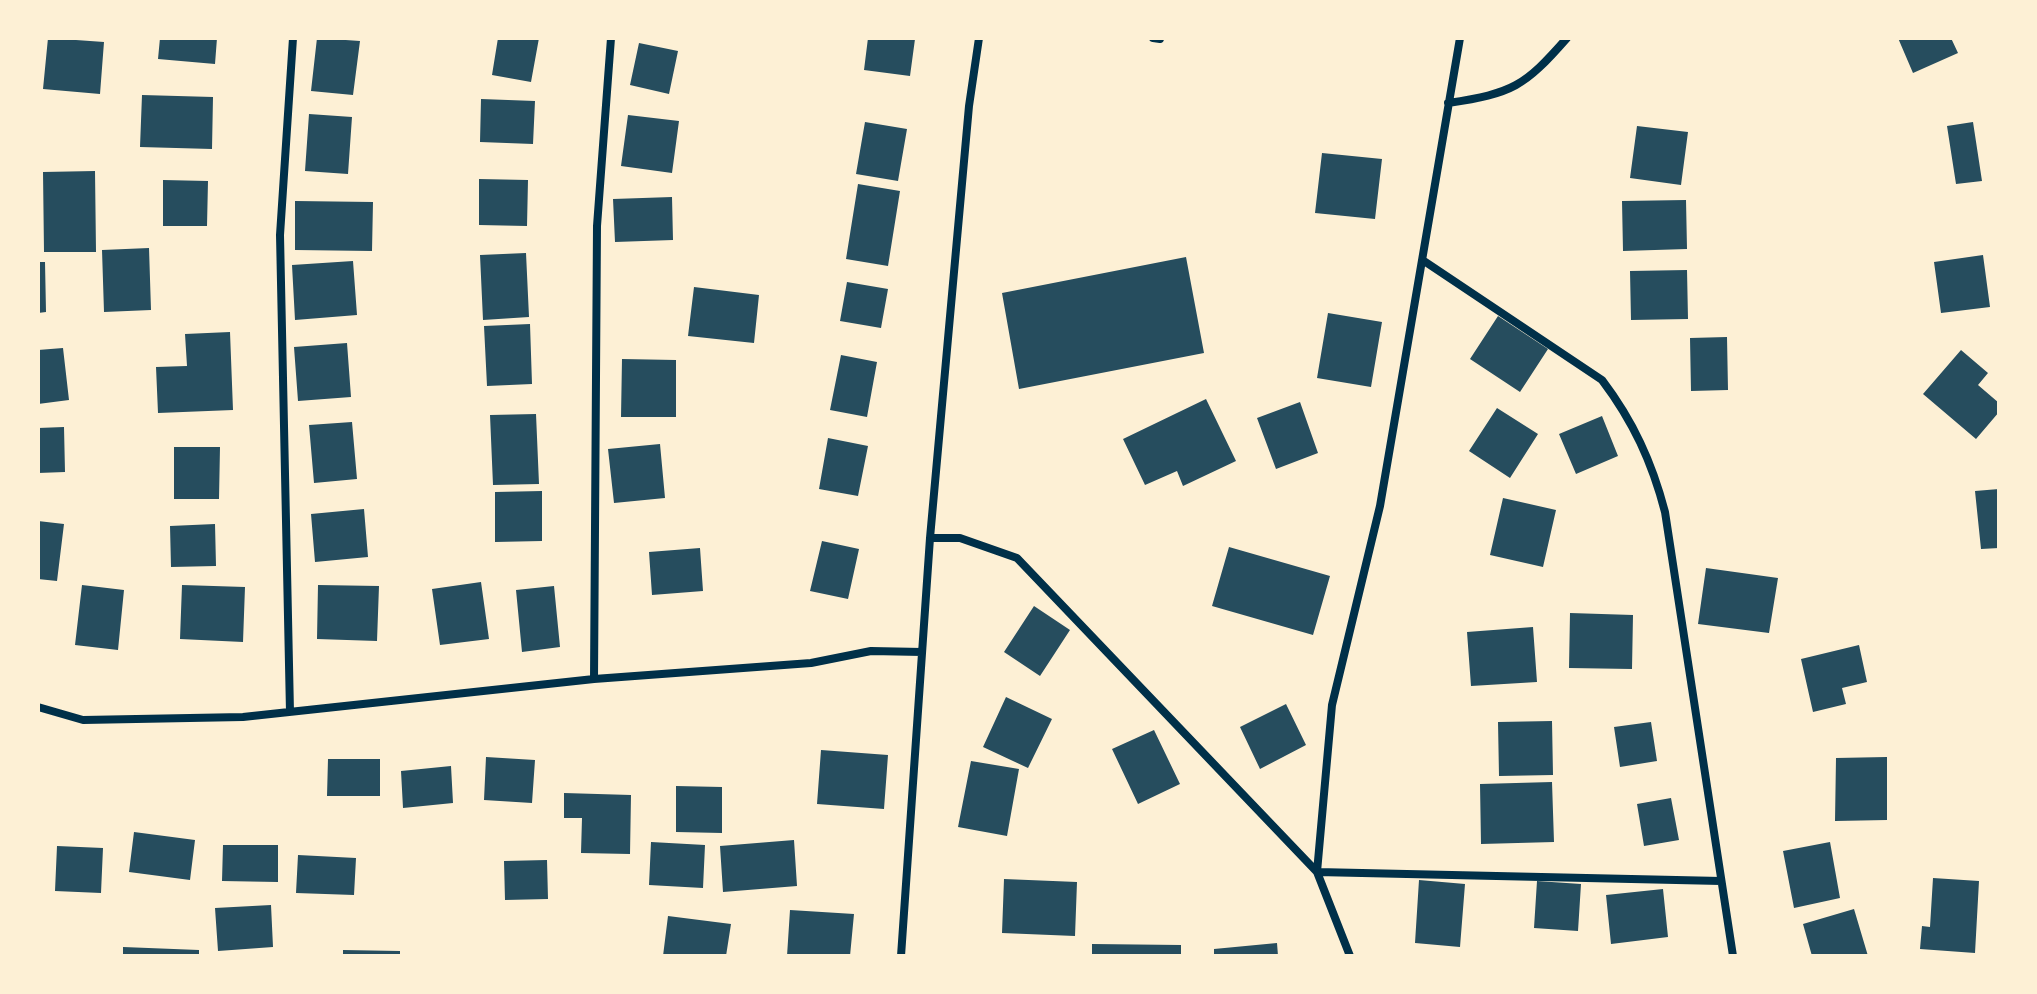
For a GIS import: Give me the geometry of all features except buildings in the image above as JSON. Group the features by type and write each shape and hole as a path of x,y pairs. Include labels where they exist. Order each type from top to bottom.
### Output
{"street":[{"path":"290,712 280,235 293,38"},
{"path":"594,679 597,226 611,38"},
{"path":"901,956 930,538 969,106 979,38"},
{"path":"1153,38 1160,39"},
{"path":"1317,872 1332,705 1380,506 1460,38"},
{"path":"1448,103 1499,95 1531,79 1567,38"},
{"path":"1424,261 1602,380 1620,404 1648,456 1665,512 1733,956"},
{"path":"930,538 960,538 1017,558 1317,872 1350,956"},
{"path":"38,707 83,720 243,717 594,679 811,663 871,651 922,652"},
{"path":"1317,872 1721,881"}]}
